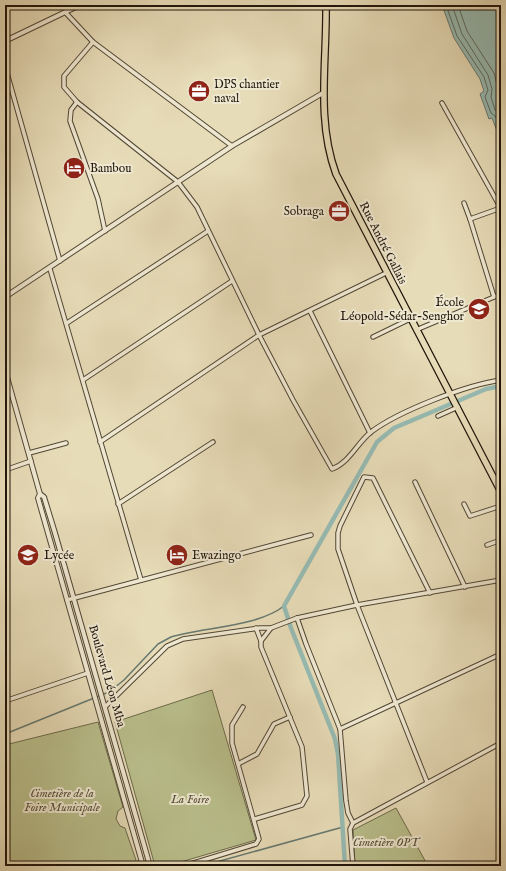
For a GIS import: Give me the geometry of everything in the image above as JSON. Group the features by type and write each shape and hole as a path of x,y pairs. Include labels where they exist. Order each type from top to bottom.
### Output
{"main road":[{"name":"Rue André Gallais","path":"326,5 323,93 325,125 332,163 386,273 452,395 501,492"}],"street":[{"path":"5,41 80,5"},
{"path":"65,12 93,42 232,146"},
{"path":"93,42 64,76 64,87 77,102 178,182 197,207 259,336 292,400 332,469 342,465 370,433 409,411 452,395 501,380"},
{"path":"5,66 60,261"},
{"path":"5,297 50,269 232,146 323,93"},
{"path":"77,102 71,110 70,121 98,198 105,231"},
{"path":"442,103 499,204 498,209 470,219"},
{"path":"464,202 494,297"},
{"path":"67,323 208,231"},
{"path":"50,269 141,580"},
{"path":"100,442 259,336 386,273"},
{"path":"82,380 232,281"},
{"path":"416,330 501,294"},
{"path":"310,311 370,433"},
{"path":"373,337 410,318"},
{"name":"Boulevard Léon Mba","path":"5,370 40,494 38,498 143,866"},
{"path":"438,416 457,406"},
{"path":"118,504 213,442"},
{"path":"29,453 66,443"},
{"path":"5,470 31,461"},
{"path":"427,782 357,604 338,549 338,533 364,477 373,478 430,593"},
{"path":"415,482 424,504 465,587"},
{"name":"Boulevard Léon Mba","path":"40,494 44,496 106,706 150,866"},
{"path":"464,504 470,516 501,506"},
{"path":"67,600 311,535"},
{"path":"487,545 501,540"},
{"path":"106,706 167,646 183,639 256,628 271,628 296,619 357,604 501,580"},
{"path":"296,619 340,729 346,801 348,813 353,823"},
{"path":"255,819 302,805 306,798 302,746 261,646 261,641 256,628"},
{"path":"261,641 271,628"},
{"path":"340,729 397,704 501,654"},
{"path":"5,701 88,674"},
{"path":"184,866 256,844 259,839 255,819 232,743 231,730 233,721 243,707"},
{"path":"238,764 257,754 274,724 290,716"},
{"path":"353,866 350,829 353,823 501,743"}],"green space":[{"name":"La Foire","path":"212,690 256,840 167,866 155,866 115,722"},
{"name":"Cimetière de la Foire Municipale","path":"98,722 123,807 118,811 116,819 120,826 125,828 138,866 5,866 5,745"},
{"name":"Cimetière OPT","path":"396,808 428,866 355,866 353,830"}],"water":[{"path":"442,5 501,5 501,141 492,118 489,119 480,94 484,91 480,79 454,38"}],"waterway":[{"path":"345,866 338,754 335,739 291,628 284,606 377,442 394,428 486,389 501,386"},
{"path":"5,734 109,692 124,680 158,644 171,637 230,626 260,618 273,613 284,606"},
{"path":"202,866 343,827"}],"place":[{"name":"DPS chantier naval","path":"199,91"},
{"name":"Bambou","path":"74,168"},
{"name":"Sobraga","path":"339,211"},
{"name":"École Léopold-Sédar-Senghor","path":"479,309"},
{"name":"Lycée","path":"28,555"},
{"name":"Ewazingo","path":"177,555"}]}
